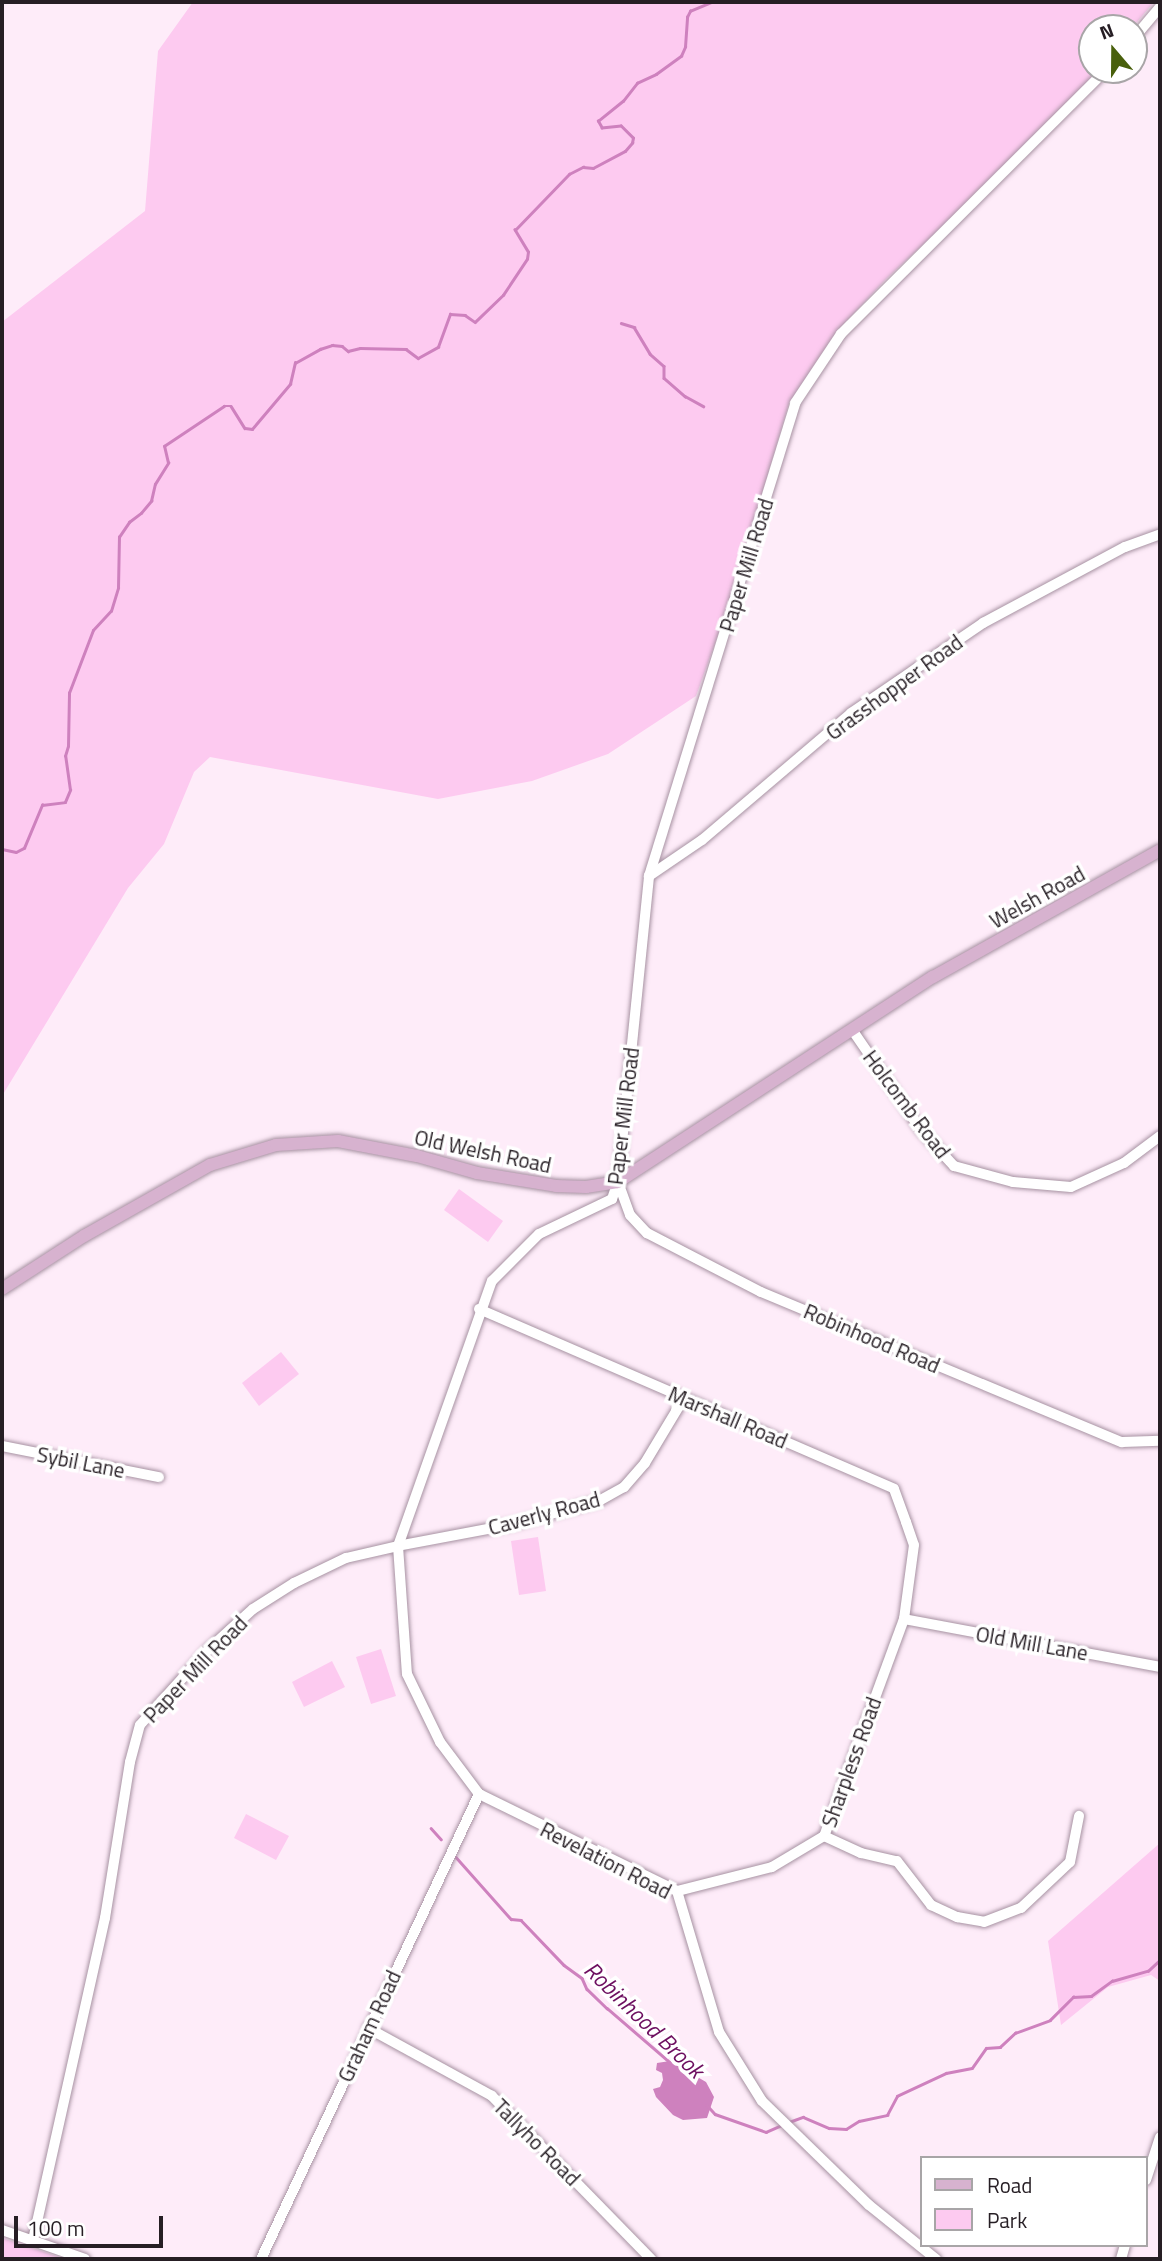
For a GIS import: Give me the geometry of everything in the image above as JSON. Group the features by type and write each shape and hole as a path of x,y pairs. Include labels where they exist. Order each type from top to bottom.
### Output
{"main road":[{"name":"Welsh Road","path":"933,977 1160,850"},
{"name":"Old Welsh Road","path":"2,1289 84,1236 210,1165 276,1145 338,1141 417,1156 477,1173 556,1186 586,1187 618,1182 933,977"}],"street":[{"path":"1148,21 1160,7"},
{"name":"Paper Mill Road","path":"33,2241 105,1918 130,1762 141,1725 209,1649 253,1609 294,1583 346,1558 398,1546 492,1281 540,1234 612,1199 618,1182 649,876 795,403 841,334 1092,84"},
{"name":"Grasshopper Road","path":"649,876 702,840 851,713 983,623 1125,547 1160,534"},
{"name":"Holcomb Road","path":"852,1031 921,1130 954,1166 1013,1182 1071,1186 1124,1163 1160,1136"},
{"name":"Robinhood Road","path":"618,1182 630,1215 647,1233 761,1292 1122,1441 1160,1441"},
{"name":"Marshall Road","path":"480,1309 894,1489 914,1545 912,1576"},
{"name":"Caverly Road","path":"398,1546 514,1524 599,1501 624,1487 645,1463 684,1398"},
{"name":"Sybil Lane","path":"2,1446 159,1477"},
{"name":"Revelation Road","path":"398,1546 404,1660 407,1674 440,1742 479,1794 677,1891 719,2032 773,2114 869,2205 920,2246"},
{"name":"Sharpless Road","path":"677,1891 772,1867 824,1836 904,1619 912,1576"},
{"name":"Old Mill Lane","path":"904,1619 1160,1667"},
{"name":"Graham Road","path":"261,2259 479,1794"},
{"path":"824,1836 861,1853 897,1861 931,1905 957,1917 984,1922 1021,1908 1070,1862 1079,1816"},
{"name":"Tallyho Road","path":"368,2028 492,2096 651,2259"},
{"path":"1148,2174 1160,2137"},
{"path":"2,2230 85,2259"},
{"name":"Revelation Road","path":"921,2247 936,2259"}],"green space":[{"path":"193,2 1154,2 1144,14 1078,14 1078,84 1086,84 1011,162 886,279 836,332 789,403 729,604 696,696 608,754 532,781 438,799 210,757 194,772 164,844 128,888 2,1096 2,322 145,211 158,51"},
{"path":"459,1189 503,1221 488,1242 444,1210"},
{"path":"281,1352 299,1374 259,1406 242,1383"},
{"path":"538,1537 546,1591 519,1595 511,1541"},
{"path":"381,1649 396,1696 371,1704 356,1657"},
{"path":"332,1661 345,1687 304,1707 292,1682"},
{"path":"246,1814 289,1836 276,1860 234,1838"},
{"path":"1160,1843 1160,1981 1151,1975 1108,1987 1061,2025 1048,1941"},
{"path":"2,2238 65,2259 2,2259"}],"shaded area":[{"path":"670,2061 706,2082 714,2097 707,2118 683,2120 673,2115 656,2097 653,2089 660,2087 663,2080 662,2073 656,2070 657,2063"}],"waterway":[{"path":"2,849 16,852 24,848 42,805 65,802 70,790 65,756 68,746 69,693 93,630 111,611 118,588 119,537 129,522 151,501 155,484 168,463 164,446 224,406 231,406 245,428 252,429 290,384 295,363 320,349 332,345 342,346 348,351 360,348 406,349 418,358 438,347 450,314 465,315 475,322 503,295 527,259 528,252 515,230 569,174 583,167 593,168 625,151 632,143 633,138 621,126 602,128 598,121 623,101 637,83 656,74 681,56 685,47 687,17 690,11 711,2"},
{"path":"621,323 634,327 650,354 664,366 664,378 685,396 703,406"},
{"name":"Robinhood Brook","path":"431,1828 441,1839"},
{"name":"Robinhood Brook","path":"456,1857 511,1919 521,1920 564,1965 582,1978 587,1989 671,2063"},
{"name":"Robinhood Brook","path":"789,2122 803,2117 829,2128 846,2129 859,2121 887,2115 897,2096 946,2073 972,2068 986,2048 1000,2047 1015,2033 1050,2020 1073,1997 1091,1996 1112,1981 1148,1971 1160,1960"},
{"name":"Robinhood Brook","path":"707,2105 715,2114 766,2132 782,2125"}]}
